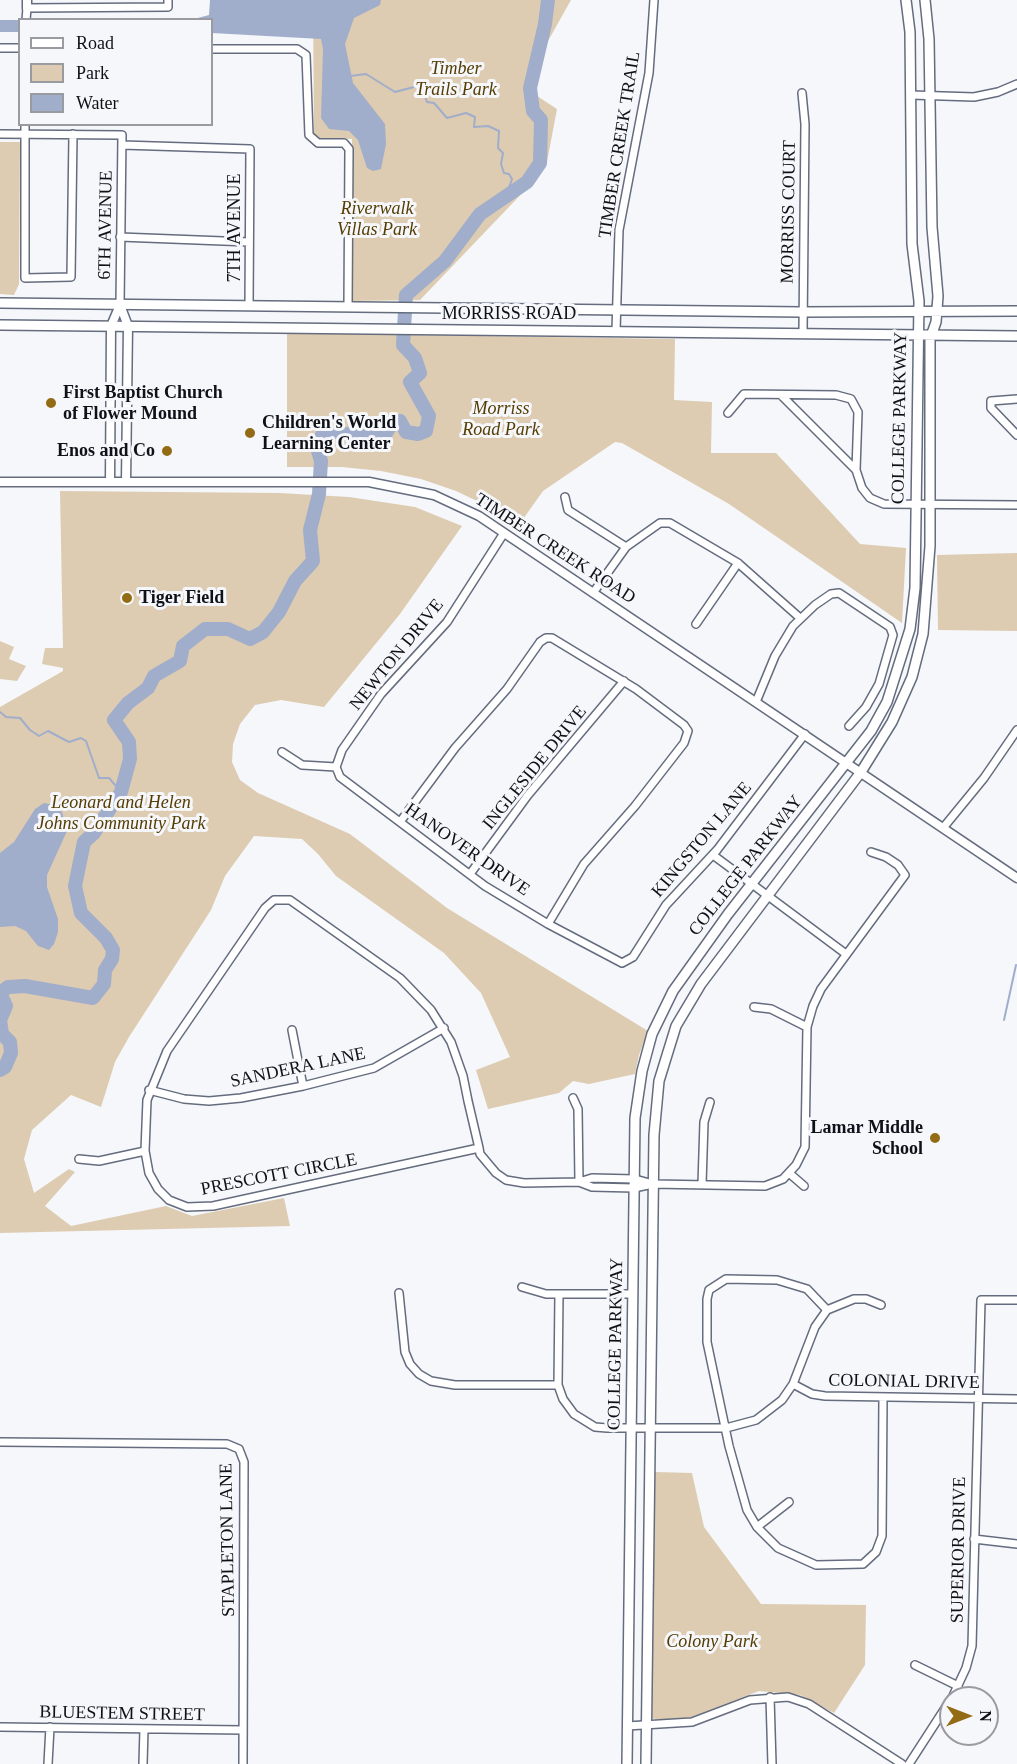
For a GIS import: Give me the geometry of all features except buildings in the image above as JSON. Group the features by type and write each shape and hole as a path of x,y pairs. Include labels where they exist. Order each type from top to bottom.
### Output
{"main road":[{"name":"COLLEGE PARKWAY","path":"627,1764 634,1183 637,1100 652,1034 673,991 871,731 887,702 910,629 915,588 919,311 917,274 912,244 910,32 906,0"},
{"name":"COLLEGE PARKWAY","path":"646,1764 653,1184 655,1103 659,1081 676,1026 700,984 861,772 892,722 912,677 923,634 928,592 932,334 937,311 925,0"},
{"name":"MORRISS ROAD","path":"0,303 616,308 802,312 1017,311"},
{"name":"MORRISS ROAD","path":"0,325 917,333 1017,336"},
{"path":"630,1556 648,1557"},
{"path":"629,1626 647,1625"},
{"path":"628,1692 646,1692"}],"street":[{"path":"27,4 168,7 168,0"},
{"name":"TIMBER CREEK TRAIL","path":"616,331 619,230 649,72 654,0"},
{"path":"0,48 18,48"},
{"path":"213,49 297,49 304,52 308,58 309,135 318,142 344,143 349,149 348,307"},
{"path":"911,95 974,97 998,92 1017,84"},
{"name":"MORRISS COURT","path":"802,93 805,124 803,332"},
{"path":"25,126 25,278 70,277 73,134"},
{"path":"0,134 122,135 122,145"},
{"name":"7TH AVENUE","path":"122,145 250,149 249,306"},
{"name":"6TH AVENUE","path":"120,304 122,145"},
{"path":"120,237 249,242"},
{"path":"110,482 111,326 120,304"},
{"path":"120,304 128,326 126,482"},
{"path":"728,413 742,395 836,395 851,399 858,412 856,470 862,488 870,498 884,504 1017,505"},
{"path":"781,395 856,470"},
{"path":"1017,399 991,401 991,408 1017,435"},
{"name":"TIMBER CREEK ROAD","path":"0,482 379,483 434,495 479,516 1017,878"},
{"path":"565,497 568,510 626,548"},
{"path":"593,593 626,548 660,523 670,523 738,562 800,618"},
{"name":"NEWTON DRIVE","path":"336,766 342,750 381,694 436,635 504,533"},
{"path":"696,624 738,562"},
{"path":"756,702 775,656 800,618 831,594 839,594 890,627 893,635 879,684 866,707 849,726"},
{"path":"400,822 455,748 507,689 540,642 546,638 552,638 624,681 684,725 688,731 684,743 635,806 584,864 548,924"},
{"name":"INGLESIDE DRIVE","path":"471,874 528,795 624,681"},
{"path":"943,828 984,778 1017,730"},
{"name":"KINGSTON LANE","path":"622,963 633,957 666,905 713,855 805,734"},
{"path":"282,752 302,765 336,766"},
{"name":"HANOVER DRIVE","path":"336,766 340,777 485,886 548,924 622,963"},
{"path":"444,1028 463,1076 482,1160 506,1180 524,1184 579,1182 592,1178 653,1184 765,1186 778,1182 800,1160 805,1147 807,1027 821,988 905,875 898,865 886,857 871,852"},
{"path":"713,855 846,954"},
{"name":"PRESCOTT CIRCLE","path":"444,1028 423,1000 400,978 290,900 274,900 268,905 167,1051 149,1090 145,1120 145,1151 153,1182 169,1200 181,1206 204,1207 479,1148"},
{"path":"754,1007 771,1009 807,1027"},
{"name":"SANDERA LANE","path":"149,1090 184,1099 209,1101 241,1098 303,1086 374,1068 444,1028"},
{"path":"292,1030 303,1086"},
{"path":"573,1098 578,1109 579,1182"},
{"path":"702,1185 704,1122 710,1102"},
{"path":"79,1159 99,1161 145,1151"},
{"path":"789,1173 804,1186"},
{"path":"827,1310 807,1289 785,1281 726,1279 709,1290 707,1342 747,1510 757,1527 778,1548 816,1565 863,1564 876,1552 882,1536 883,1398"},
{"path":"522,1287 559,1294 633,1294"},
{"path":"399,1293 405,1352 410,1364 419,1374 431,1380 455,1385 558,1385"},
{"path":"559,1294 558,1385 571,1410 587,1423 607,1428 632,1429 726,1428 756,1420 768,1412 793,1384 815,1327 827,1310 854,1299 866,1299 880,1305"},
{"name":"SUPERIOR DRIVE","path":"958,1686 972,1646 976,1398 981,1300 1017,1300"},
{"name":"COLONIAL DRIVE","path":"793,1384 812,1395 825,1396 1017,1400"},
{"name":"STAPLETON LANE","path":"0,1442 227,1444 239,1449 244,1462 243,1764"},
{"path":"757,1527 789,1502"},
{"path":"974,1539 1017,1544"},
{"path":"915,1665 958,1686"},
{"path":"770,1697 772,1764"},
{"path":"627,1726 692,1722 750,1700 788,1697 809,1704 902,1764"},
{"name":"SUPERIOR DRIVE","path":"909,1764 939,1718"},
{"name":"BLUESTEM STREET","path":"0,1727 243,1730"},
{"path":"48,1764 50,1727"},
{"path":"143,1764 144,1729"}],"green space":[{"name":"Timber Trails Park","path":"313,0 571,0 548,41 534,94 557,109 547,162 529,186 420,300 352,301 352,139 314,138"},
{"path":"0,142 20,142 19,284 14,295 0,294"},
{"name":"Morriss Road Park","path":"287,333 675,339 674,400 712,402 711,453 776,453 860,544 906,548 902,623 729,504 622,443 615,442 543,491 521,522 456,491 421,479 381,471 342,467 287,467"},
{"name":"Leonard and Helen Johns Community Park","path":"60,491 279,493 349,497 415,507 462,526 400,614 324,707 281,700 255,705 240,724 233,744 232,762 240,780 258,793 350,834 447,908 648,1031 635,1074 589,1084 573,1081 559,1093 488,1109 476,1070 510,1057 481,993 444,953 336,876 302,839 254,836 225,876 211,910 129,1037 115,1062 101,1107 71,1095 32,1130 24,1159 34,1193 69,1169 75,1172 45,1206 71,1226 166,1206 192,1216 284,1198 290,1226 0,1233 0,707 63,671 63,668 42,664 45,648 63,648"},
{"path":"1017,553 1017,631 938,630 937,555"},
{"path":"0,641 14,647 9,659 26,666 17,681 0,679"},
{"name":"Colony Park","path":"655,1472 692,1473 704,1527 761,1604 866,1605 865,1665 834,1713 800,1695 759,1691 691,1717 669,1721 650,1718"}],"water":[{"path":"210,0 381,0 380,5 354,18 345,44 353,83 385,124 386,144 381,169 373,171 367,168 358,140 349,131 329,129 321,118 323,49 321,39 213,33 213,18 198,18 209,15"},
{"path":"0,20 18,20 18,32 0,32"},
{"path":"44,803 54,805 62,812 67,831 47,875 47,887 58,919 58,932 49,950 38,946 26,931 15,926 0,927 0,853 14,842 35,809"}],"waterway":[{"path":"0,1070 5,1067 11,1053 10,1042 2,1034 0,1020 6,1006 0,993 8,987 25,986 93,998 104,984 105,970 112,959 113,950 106,938 81,913 75,886 84,842 94,833 121,792 130,759 129,742 114,720 128,703 148,688 154,676 180,661 183,646 205,629 228,629 250,639 263,632 279,612 295,581 313,561 310,530 319,494 321,461 318,451 322,435 335,433 369,436 386,433 393,422 400,421 406,432 418,434 426,431 429,416 410,382 420,373 415,358 403,345 406,295 445,261 480,214 527,182 540,163 541,120 533,111 530,88 545,24 548,0"},
{"path":"350,76 366,74 395,92 418,86 422,88 427,102 434,103 447,118 466,113 475,117 474,127 488,126 499,131 498,148 503,153 501,164 504,173 509,174 512,179 507,194"},
{"path":"0,712 6,717 20,718 30,730 39,736 48,731 69,742 81,738 86,741 99,778 109,778 121,792"},
{"path":"1004,1020 1016,965"}],"place":[{"name":"First Baptist Church of Flower Mound","path":"51,403"},
{"name":"Children's World Learning Center","path":"250,433"},
{"name":"Enos and Co","path":"167,451"},
{"name":"Tiger Field","path":"127,598"},
{"name":"Lamar Middle School","path":"935,1138"}],"park label":[{"name":"Riverwalk Villas Park","path":"377,219"}]}
